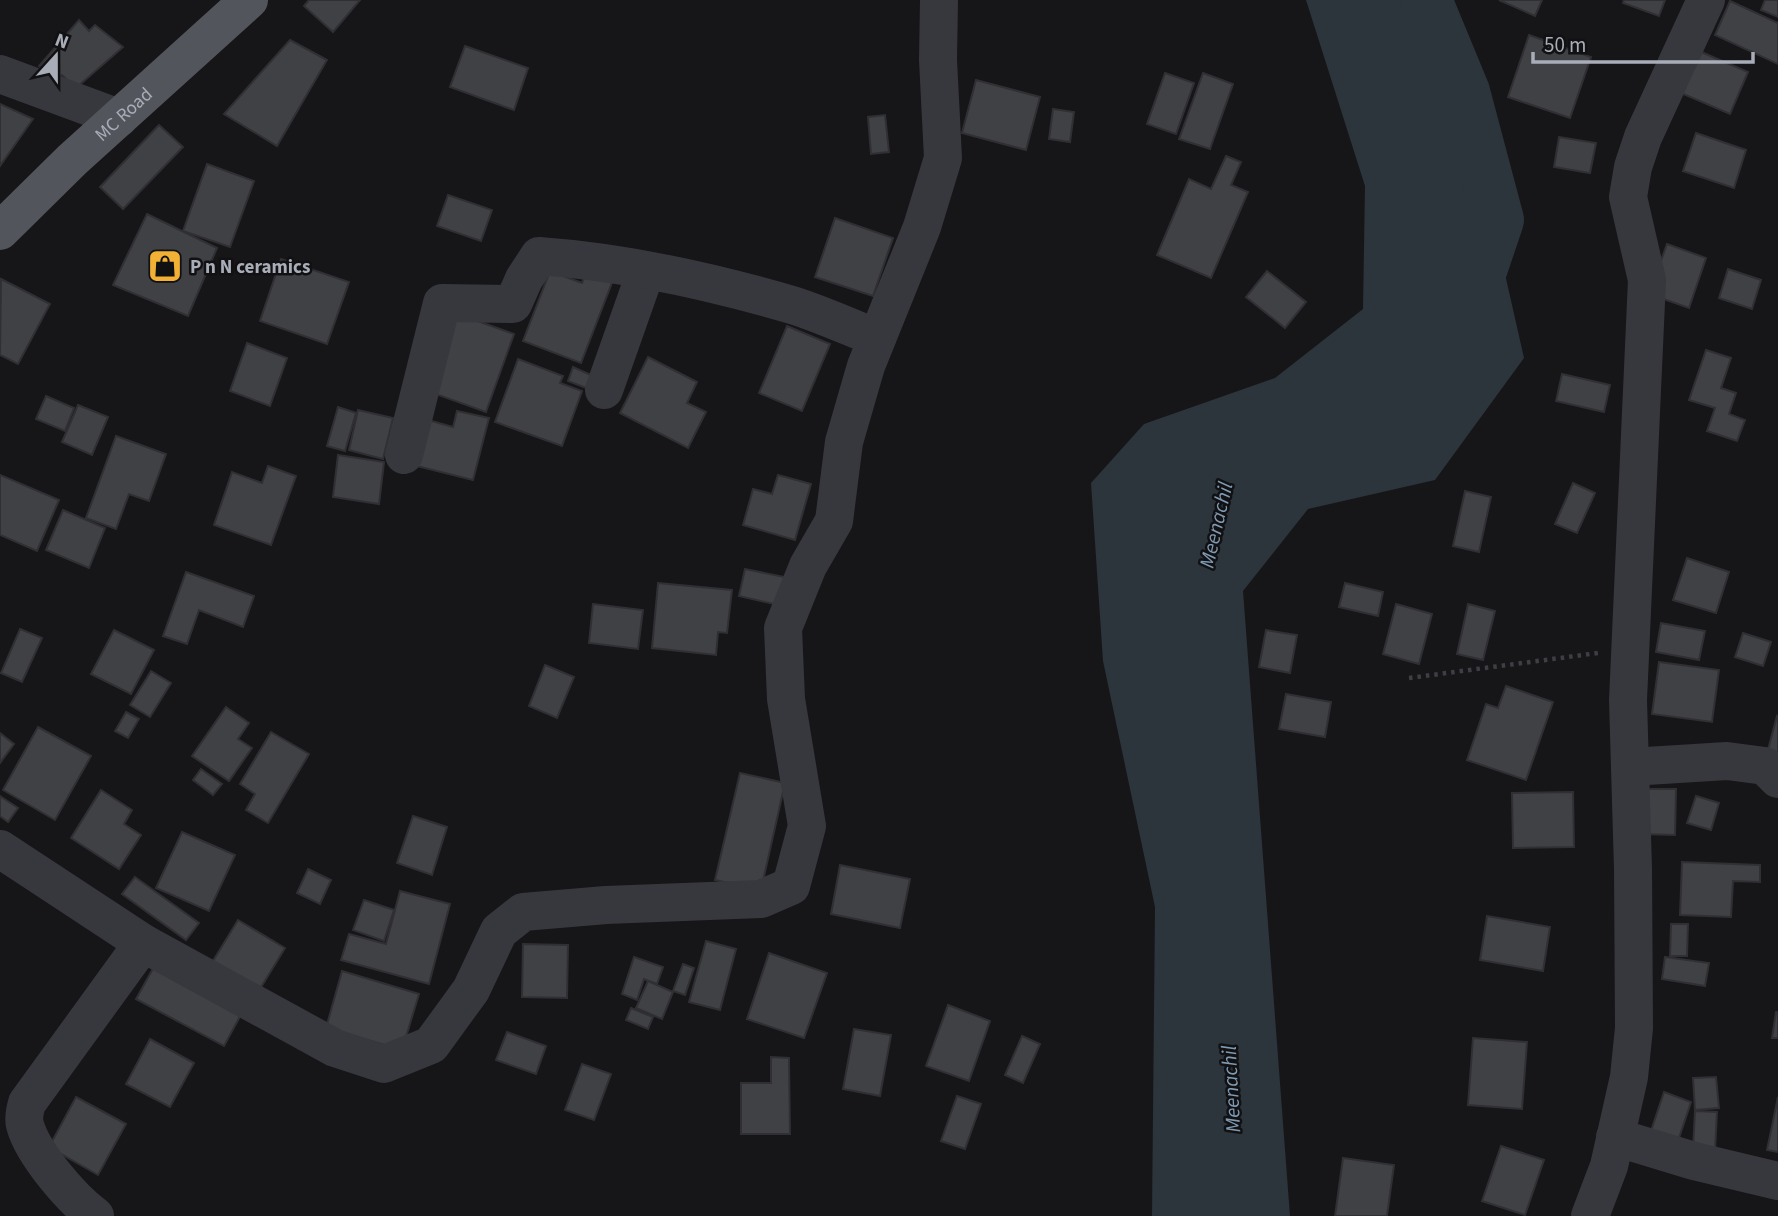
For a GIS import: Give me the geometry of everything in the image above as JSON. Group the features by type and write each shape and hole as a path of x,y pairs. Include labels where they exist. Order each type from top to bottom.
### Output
{"main road":[{"name":"MC Road","path":"0,231 249,0"}],"street":[{"path":"0,849 143,943 335,1048 384,1064 431,1045 471,990 499,930 523,912 606,905 761,899 791,886 807,826 786,699 783,628 808,566 834,521 844,442 877,338 922,227 943,158 938,60 939,0"},
{"path":"1590,1216 1609,1166 1629,1077 1634,1028 1628,701 1647,280 1628,197 1633,167 1643,137 1706,0"},
{"path":"0,74 119,118"},
{"path":"404,455 442,303 513,304 524,279 539,256 583,259 646,271 793,305 877,338"},
{"path":"604,390 646,271"},
{"path":"1630,767 1727,761 1765,766 1778,779"},
{"path":"94,1216 60,1183 40,1154 24,1125 24,1114 27,1103 143,943"},
{"path":"1615,1137 1694,1161 1778,1181"}],"path":[{"path":"1409,678 1630,648"}],"water":[{"path":"1306,0 1443,0 1524,358 1435,480 1308,509 1243,591 1290,1216 1152,1216 1155,907 1103,661 1091,483 1144,424 1275,378 1363,309 1365,186"}],"building":[{"path":"309,0 360,0 333,32 304,6"},
{"path":"1499,0 1542,0 1535,16"},
{"path":"1624,0 1665,0 1659,16 1623,3"},
{"path":"1765,0 1778,0 1778,17 1761,10"},
{"path":"1730,1 1778,23 1778,64 1715,35"},
{"path":"79,20 89,31 95,25 123,47 76,88 62,75 54,82 39,66"},
{"path":"1529,35 1591,57 1570,118 1508,97"},
{"path":"290,40 327,60 277,146 224,114"},
{"path":"465,46 528,68 514,110 450,87"},
{"path":"1699,51 1748,72 1730,114 1681,93"},
{"path":"1165,73 1194,83 1176,134 1147,124"},
{"path":"1203,73 1233,84 1210,149 1179,139"},
{"path":"976,80 1040,97 1026,150 962,133"},
{"path":"0,104 33,119 0,166"},
{"path":"1053,109 1074,112 1070,142 1049,139"},
{"path":"885,115 889,152 871,154 868,117"},
{"path":"159,125 183,147 123,209 100,187"},
{"path":"1696,133 1746,150 1734,188 1683,171"},
{"path":"1559,137 1596,143 1590,173 1554,167"},
{"path":"1226,156 1241,162 1231,185 1248,192 1211,278 1157,255 1189,179 1211,189"},
{"path":"207,164 254,181 230,247 183,231"},
{"path":"448,195 492,210 481,241 437,226"},
{"name":"P n N ceramics","path":"147,214 217,248 188,316 113,285"},
{"path":"835,218 893,238 873,296 815,277"},
{"path":"1667,244 1706,258 1689,308 1649,294"},
{"path":"281,259 349,282 327,344 260,321"},
{"path":"1728,269 1761,280 1752,309 1719,298"},
{"path":"587,270 613,280 581,363 523,341 550,271 582,283"},
{"path":"1267,271 1306,302 1285,328 1246,297"},
{"path":"1,279 50,304 18,364 0,355"},
{"path":"458,314 514,334 486,412 430,392"},
{"path":"787,326 830,344 802,411 759,393"},
{"path":"247,343 287,358 270,406 230,391"},
{"path":"1706,350 1731,358 1721,388 1736,393 1729,414 1745,420 1737,441 1707,431 1715,408 1689,400"},
{"path":"648,357 697,382 687,403 706,412 688,448 620,413"},
{"path":"518,359 563,376 560,383 582,391 562,446 495,422"},
{"path":"573,367 591,375 586,388 568,381"},
{"path":"1562,374 1610,385 1604,412 1556,401"},
{"path":"46,396 74,408 65,431 36,419"},
{"path":"78,405 108,417 92,455 62,442"},
{"path":"338,407 356,413 345,451 327,446"},
{"path":"358,410 393,418 383,459 349,450"},
{"path":"457,411 489,418 473,480 417,466 428,420 453,427"},
{"path":"116,436 166,454 149,501 129,494 116,529 86,518"},
{"path":"338,455 384,462 379,504 333,497"},
{"path":"268,466 296,476 271,545 214,525 232,472 262,483"},
{"path":"0,475 59,500 37,551 0,535"},
{"path":"778,475 811,484 795,540 743,525 753,489 772,494"},
{"path":"1573,483 1595,493 1577,533 1555,524"},
{"path":"1465,491 1491,497 1479,552 1453,546"},
{"path":"63,510 105,528 89,568 46,550"},
{"path":"1687,558 1729,572 1716,613 1673,600"},
{"path":"745,569 789,578 783,606 739,596"},
{"path":"186,572 254,596 243,627 199,610 187,644 163,636"},
{"path":"658,583 732,590 727,633 718,632 716,655 652,648"},
{"path":"1345,583 1383,592 1378,616 1339,607"},
{"path":"593,604 643,610 638,649 589,643"},
{"path":"1396,604 1432,614 1419,664 1383,654"},
{"path":"1468,604 1495,611 1483,660 1457,654"},
{"path":"1661,623 1705,631 1699,660 1656,652"},
{"path":"20,629 42,638 22,682 1,673"},
{"path":"114,630 154,650 131,694 91,674"},
{"path":"1266,630 1297,635 1290,673 1259,667"},
{"path":"1743,633 1771,642 1763,666 1735,657"},
{"path":"1659,662 1719,670 1712,722 1652,714"},
{"path":"545,665 574,677 557,718 529,706"},
{"path":"151,671 171,683 150,717 130,705"},
{"path":"1506,686 1553,702 1526,780 1467,760 1486,704 1498,708"},
{"path":"1286,694 1331,702 1325,737 1279,729"},
{"path":"226,707 249,723 238,739 252,748 229,781 192,756"},
{"path":"126,712 139,719 128,738 115,731"},
{"path":"1778,717 1778,760 1766,757"},
{"path":"38,727 91,756 55,820 3,790"},
{"path":"271,732 309,754 268,823 246,810 255,794 240,784"},
{"path":"0,733 14,744 0,763"},
{"path":"201,769 222,784 213,795 193,780"},
{"path":"740,773 785,783 761,890 715,880"},
{"path":"1641,789 1676,789 1675,835 1641,834"},
{"path":"101,790 132,810 124,824 141,835 119,869 71,838"},
{"path":"1573,792 1574,847 1513,848 1512,793"},
{"path":"0,796 18,808 8,822 0,816"},
{"path":"1696,796 1719,803 1711,830 1687,823"},
{"path":"413,816 447,827 432,875 397,863"},
{"path":"182,832 235,855 209,911 156,888"},
{"path":"1682,862 1760,865 1760,882 1733,881 1731,917 1680,915"},
{"path":"840,865 910,879 900,928 831,914"},
{"path":"308,869 331,880 320,904 297,893"},
{"path":"135,877 199,923 186,940 122,894"},
{"path":"400,891 450,904 429,984 341,960 349,934 386,944"},
{"path":"364,900 394,910 384,941 353,930"},
{"path":"1487,916 1550,927 1543,971 1480,960"},
{"path":"238,920 285,948 260,989 213,961"},
{"path":"1671,924 1688,924 1687,956 1670,956"},
{"path":"706,941 736,949 720,1010 689,1002"},
{"path":"523,944 568,945 567,998 522,997"},
{"path":"769,953 827,973 804,1038 747,1019"},
{"path":"634,957 663,967 657,984 644,979 637,1000 622,994"},
{"path":"1665,957 1709,963 1705,986 1662,979"},
{"path":"683,964 694,968 685,995 673,991"},
{"path":"155,965 243,1011 224,1046 136,999"},
{"path":"342,971 419,994 402,1050 326,1028"},
{"path":"648,981 673,992 662,1019 636,1008"},
{"path":"948,1005 990,1021 969,1081 926,1066"},
{"path":"631,1008 653,1017 648,1029 626,1020"},
{"path":"1776,1012 1778,1038 1772,1038"},
{"path":"854,1029 891,1035 880,1096 843,1089"},
{"path":"507,1032 546,1046 536,1074 496,1060"},
{"path":"1022,1036 1040,1044 1023,1083 1005,1075"},
{"path":"1473,1038 1527,1042 1522,1109 1468,1105"},
{"path":"150,1039 194,1063 170,1107 126,1084"},
{"path":"771,1057 789,1058 790,1134 741,1134 741,1083 771,1083"},
{"path":"582,1064 611,1074 594,1120 565,1110"},
{"path":"1716,1077 1719,1108 1695,1110 1693,1078"},
{"path":"1664,1092 1691,1102 1677,1144 1650,1134"},
{"path":"957,1096 981,1104 965,1149 941,1141"},
{"path":"76,1097 126,1124 98,1175 49,1147"},
{"path":"1778,1097 1778,1152 1767,1150"},
{"path":"1695,1111 1717,1112 1715,1151 1693,1149"},
{"path":"1501,1146 1544,1160 1525,1215 1482,1201"},
{"path":"1343,1158 1394,1165 1387,1216 1335,1216"}],"waterway":[{"name":"Meenachil","path":"1426,0 1464,92 1498,220 1472,297"}],"place":[{"name":"P n N ceramics","path":"165,266"}]}
